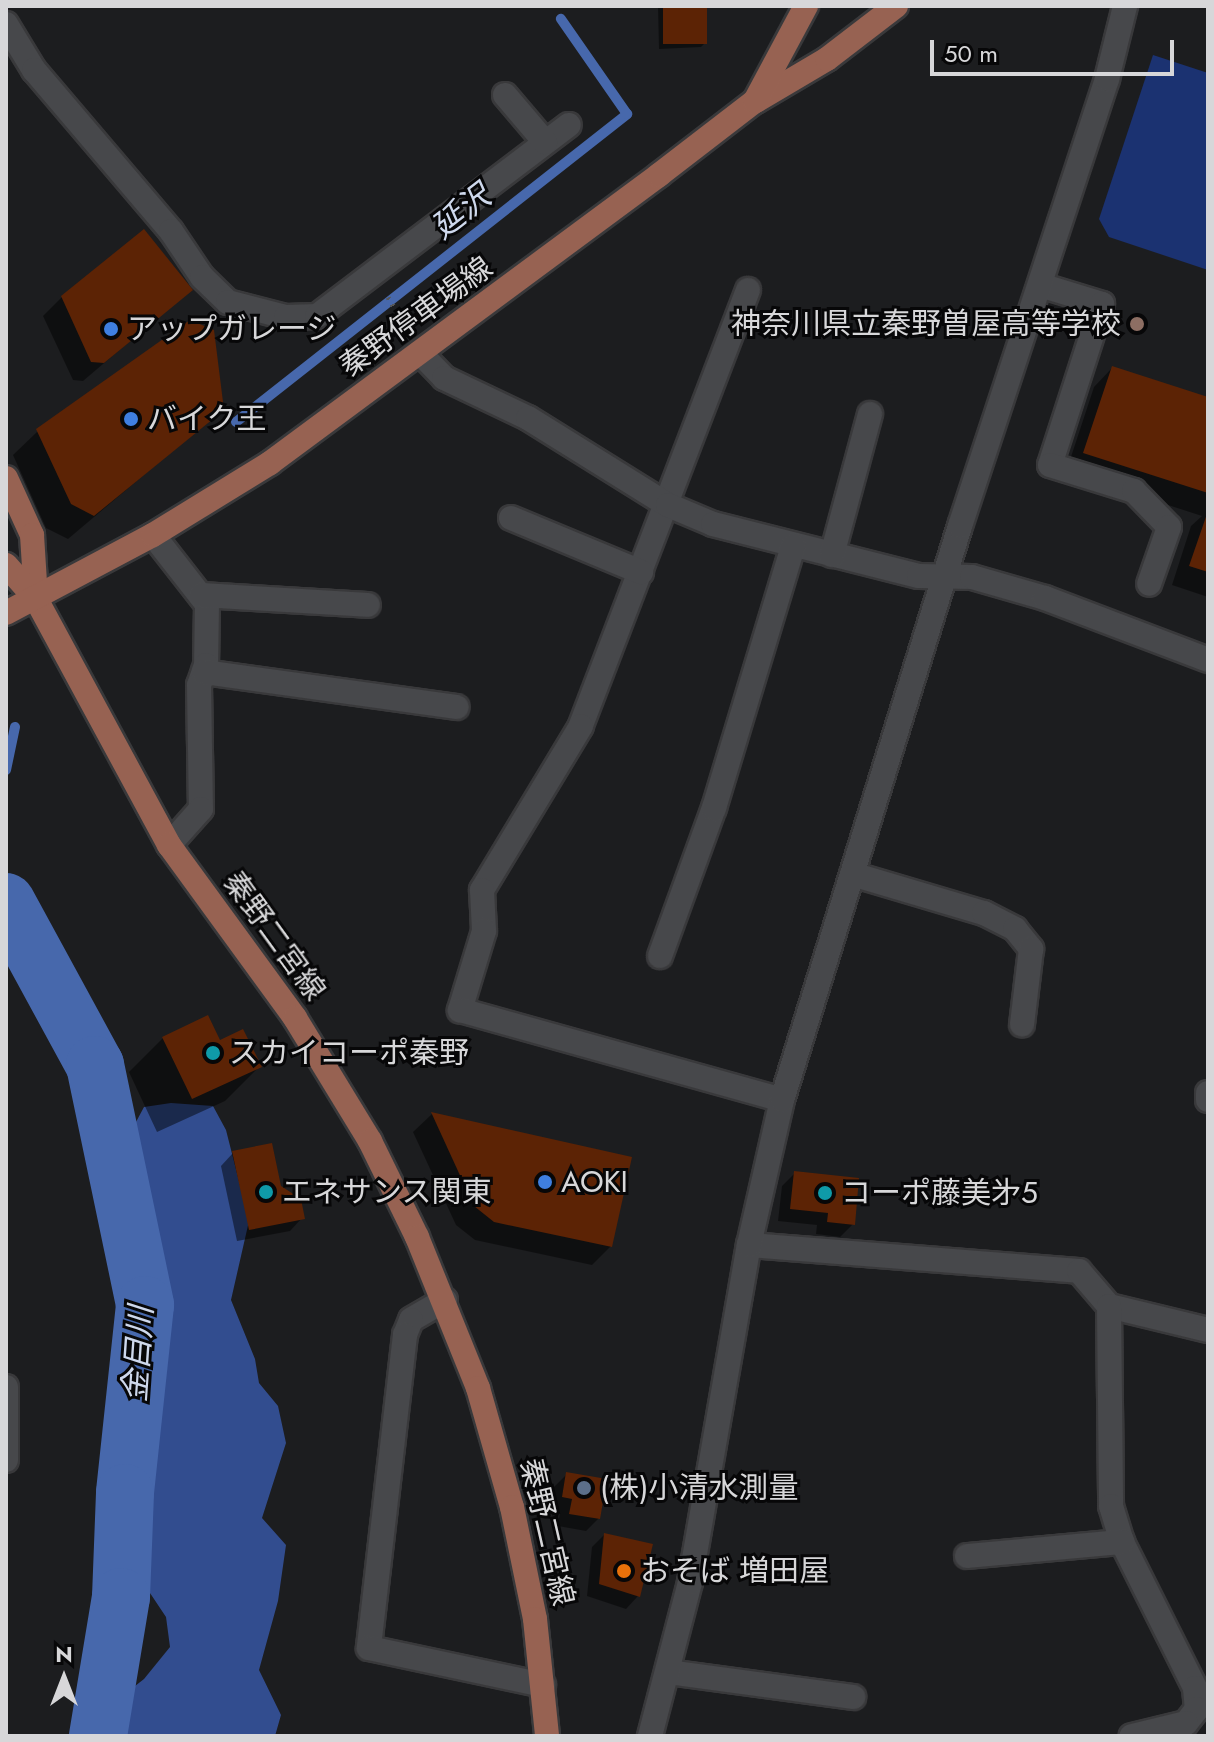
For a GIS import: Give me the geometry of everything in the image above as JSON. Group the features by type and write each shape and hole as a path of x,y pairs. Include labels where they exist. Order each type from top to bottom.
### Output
{"main road":[{"name":"秦野停車場線","path":"6,613 153,535 270,463 422,355 755,101 806,6"},
{"path":"755,101 827,59 896,6"},
{"path":"6,478 32,535 36,599"},
{"path":"6,565 36,599"},
{"name":"秦野二宮線","path":"36,599 169,845 295,1018 370,1141 445,1300 478,1388 512,1507 543,1685 547,1736"}],"street":[{"path":"650,1736 690,1582 749,1245 782,1100 1125,6"},
{"path":"6,24 34,70 171,231 202,277 228,302 286,317 317,316 569,125"},
{"path":"505,95 545,142"},
{"path":"1040,285 1102,304 1050,465 1134,491 1169,527 1149,584"},
{"path":"748,290 668,492 668,505 581,726 482,890 484,931 460,1010 782,1100"},
{"path":"422,355 444,378 528,418 668,505 713,524 919,576 972,577 1045,598 1208,660"},
{"path":"832,555 870,414"},
{"path":"511,518 641,572"},
{"path":"153,535 207,604 204,672 199,685 201,809 169,845"},
{"path":"660,956 714,808 793,546"},
{"path":"201,595 368,605"},
{"path":"204,672 457,707"},
{"path":"852,874 984,913 1015,929 1031,949 1022,1024"},
{"path":"1208,1093 1208,1100"},
{"path":"749,1245 1079,1271 1109,1306 1208,1330"},
{"path":"445,1300 411,1320 405,1335 369,1648 543,1685"},
{"path":"1109,1306 1111,1506 1122,1542 1195,1688 1197,1709 1186,1723 1132,1736"},
{"path":"6,1387 6,1460"},
{"path":"967,1556 1122,1542"},
{"path":"668,1672 853,1697"}],"path":[{"path":"383,289 406,327"}],"shaded area":[{"path":"1153,55 1208,73 1208,270 1109,237 1099,219"},
{"path":"171,1103 213,1106 226,1130 249,1221 231,1300 255,1359 259,1383 278,1406 286,1443 262,1518 286,1545 278,1601 259,1670 281,1715 275,1736 86,1736 89,1722 144,1679 170,1647 166,1617 136,1572 112,1522 109,1477 141,1443 148,1394 163,1376 133,1318 131,1297 155,1266 138,1246 128,1181 129,1135 144,1107"}],"building":[{"path":"663,6 707,6 707,44 663,44"},
{"name":"アップガレージ","path":"144,229 193,290 104,363 91,362 61,296"},
{"name":"バイク王","path":"190,320 214,330 224,410 94,516 71,504 36,429"},
{"path":"1112,366 1208,397 1208,493 1083,453"},
{"path":"1208,511 1208,572 1189,566"},
{"name":"スカイコーポ秦野","path":"208,1015 220,1040 243,1029 262,1067 192,1099 162,1037"},
{"name":"AOKI","path":"431,1112 632,1157 612,1247 494,1222 474,1206"},
{"name":"エネサンス関東","path":"272,1143 281,1186 301,1199 305,1219 249,1230 232,1151"},
{"name":"コーポ藤美㐧5","path":"794,1171 859,1178 855,1225 827,1222 828,1213 790,1209"},
{"name":"(株)小清水測量","path":"566,1472 607,1479 600,1519 569,1514 572,1499 562,1497"},
{"name":"おそば 増田屋","path":"604,1533 653,1544 640,1597 599,1584"}],"waterway":[{"name":"延沢","path":"236,422 627,114 561,19"},
{"name":"延沢","path":"6,770 15,727"},
{"name":"金目川","path":"6,902 95,1065 145,1305 125,1493 121,1597 98,1736"}],"place":[{"name":"神奈川県立秦野曽屋高等学校","path":"1137,324"},
{"name":"アップガレージ","path":"111,329"},
{"name":"バイク王","path":"131,419"},
{"name":"スカイコーポ秦野","path":"213,1053"},
{"name":"AOKI","path":"545,1182"},
{"name":"エネサンス関東","path":"266,1192"},
{"name":"コーポ藤美㐧5","path":"825,1193"},
{"name":"(株)小清水測量","path":"584,1488"},
{"name":"おそば 増田屋","path":"624,1571"}]}
